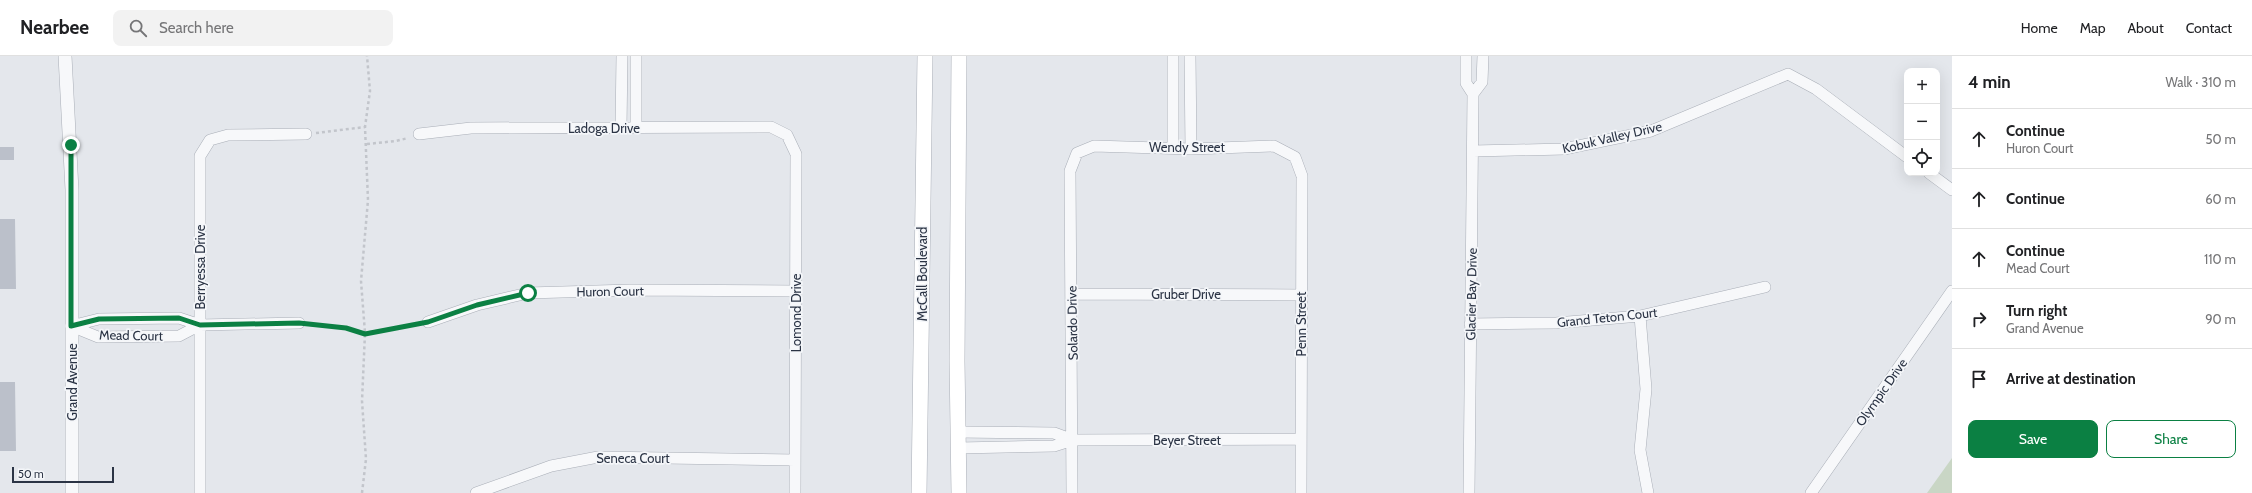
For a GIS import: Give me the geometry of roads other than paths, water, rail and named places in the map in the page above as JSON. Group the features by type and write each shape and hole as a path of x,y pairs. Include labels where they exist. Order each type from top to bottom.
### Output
{"main road":[{"name":"McCall Boulevard","path":"920,493 925,56"},
{"path":"959,56 959,493"}],"street":[{"name":"Grand Avenue","path":"65,56 72,190 72,493"},
{"path":"621,128 622,56"},
{"path":"636,56 636,128"},
{"path":"1173,56 1173,148"},
{"path":"1190,56 1191,149"},
{"name":"Glacier Bay Drive","path":"1466,56 1466,83 1473,94 1469,493"},
{"name":"Glacier Bay Drive","path":"1473,94 1482,82 1483,56"},
{"name":"Kobuk Valley Drive","path":"1472,150 1564,149 1651,131 1788,74 1816,89 1904,155"},
{"name":"Ladoga Drive","path":"419,134 471,128 771,127 787,135"},
{"name":"Berryessa Drive","path":"200,493 200,156 210,140 228,135 306,134"},
{"name":"Lomond Drive","path":"787,135 796,154 795,493"},
{"name":"Wendy Street","path":"1077,153 1094,146 1191,149 1274,146 1295,157"},
{"name":"Solardo Drive","path":"1072,493 1073,440 1070,171 1077,153"},
{"name":"Penn Street","path":"1295,157 1302,176 1301,493"},
{"path":"1933,176 1952,190"},
{"name":"Grand Teton Court","path":"1470,324 1556,323 1640,316 1765,287"},
{"name":"Huron Court","path":"428,322 477,305 528,293 631,290 796,291"},
{"name":"Olympic Drive","path":"1811,493 1952,292"},
{"name":"Gruber Drive","path":"1071,294 1302,295"},
{"path":"1640,316 1646,388 1640,450 1648,493"},
{"name":"Mead Court","path":"71,326 99,319 179,318 200,325 299,323"},
{"name":"Mead Court","path":"71,326 98,337 179,336 200,325"},
{"name":"Beyer Street","path":"958,432 1054,433 1073,440"},
{"name":"Beyer Street","path":"959,448 1054,446 1073,440 1301,439"},
{"name":"Seneca Court","path":"476,493 551,466 598,457 795,460"}]}
